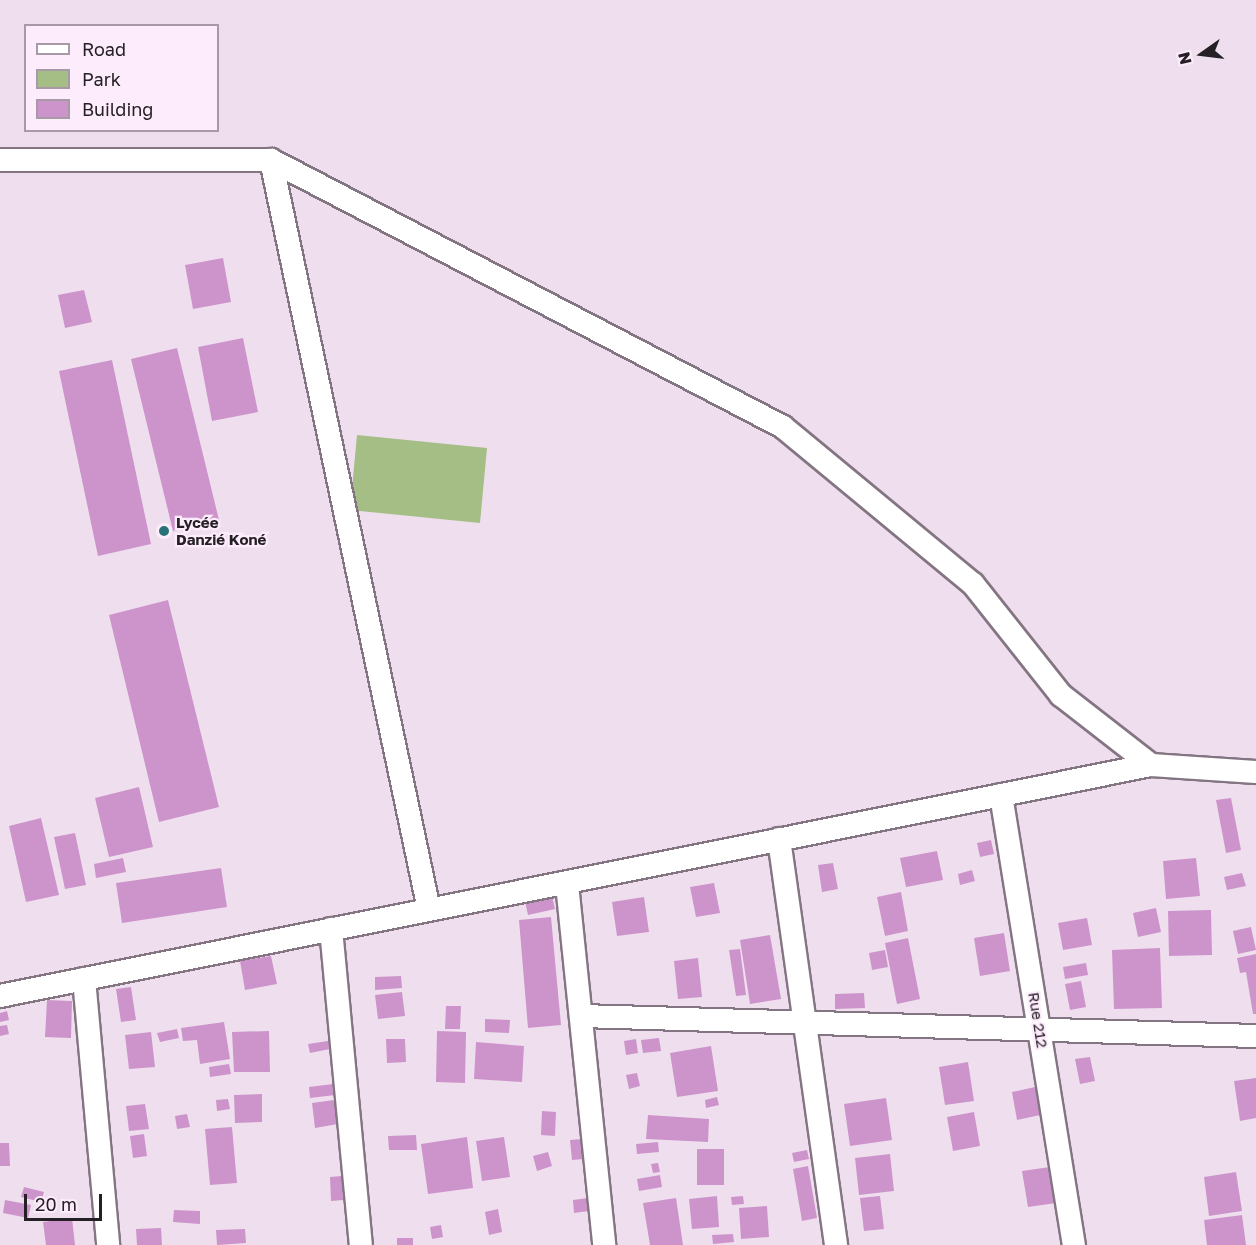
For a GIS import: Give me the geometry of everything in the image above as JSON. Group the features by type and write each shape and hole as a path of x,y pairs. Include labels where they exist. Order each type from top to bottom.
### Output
{"street":[{"path":"0,160 271,160 783,427 973,584 1061,695 1151,765"},
{"path":"271,160 429,910"},
{"path":"0,996 1151,765 1256,772"},
{"name":"Rue 212","path":"1001,795 1074,1245"},
{"path":"779,839 836,1245"},
{"path":"567,884 604,1245"},
{"path":"331,929 361,1245"},
{"path":"84,979 108,1245"},
{"path":"581,1016 1256,1036"}],"green space":[{"path":"357,435 487,448 480,523 350,510"}],"building":[{"path":"223,258 231,302 193,309 185,265"},
{"path":"84,290 92,322 65,328 58,295"},
{"path":"243,338 258,412 212,421 198,347"},
{"path":"177,348 219,520 173,531 131,359"},
{"path":"112,360 151,544 98,556 59,371"},
{"path":"168,600 219,807 159,822 109,615"},
{"path":"139,787 153,847 109,857 95,798"},
{"path":"1231,798 1241,850 1226,853 1216,800"},
{"path":"41,818 59,895 26,902 9,826"},
{"path":"75,833 86,885 65,889 54,837"},
{"path":"991,840 994,854 980,857 977,843"},
{"path":"937,851 943,880 906,887 900,858"},
{"path":"123,858 126,872 96,878 94,864"},
{"path":"1196,858 1200,896 1166,899 1163,861"},
{"path":"833,863 838,889 822,892 818,865"},
{"path":"221,868 227,907 122,923 116,883"},
{"path":"972,870 975,881 960,885 958,874"},
{"path":"1242,873 1246,886 1227,890 1224,877"},
{"path":"714,883 720,913 696,917 690,887"},
{"path":"901,892 908,931 885,936 877,897"},
{"path":"552,896 555,909 528,915 525,901"},
{"path":"644,897 649,932 617,936 612,902"},
{"path":"1156,908 1161,932 1138,937 1133,913"},
{"path":"1211,910 1212,955 1169,956 1168,911"},
{"path":"551,917 561,1025 528,1028 519,920"},
{"path":"1087,918 1092,945 1063,950 1058,923"},
{"path":"1251,927 1256,950 1238,954 1233,931"},
{"path":"1004,933 1010,971 980,976 974,938"},
{"path":"770,935 781,999 750,1004 740,940"},
{"path":"908,938 920,999 897,1004 885,943"},
{"path":"1160,948 1162,1008 1114,1009 1112,950"},
{"path":"740,949 746,995 736,996 729,950"},
{"path":"885,950 888,967 872,970 869,953"},
{"path":"1256,954 1256,1014 1253,1014 1246,972 1240,973 1237,958"},
{"path":"271,956 277,984 245,990 240,961"},
{"path":"698,958 702,997 678,999 674,961"},
{"path":"1086,963 1088,975 1065,979 1063,967"},
{"path":"401,976 402,988 375,990 375,977"},
{"path":"1081,981 1086,1007 1070,1010 1065,984"},
{"path":"131,987 136,1020 121,1022 116,989"},
{"path":"402,992 405,1016 378,1019 375,995"},
{"path":"864,993 865,1008 835,1009 835,994"},
{"path":"47,1000 72,1001 71,1038 45,1037"},
{"path":"446,1006 461,1006 460,1029 445,1029"},
{"path":"7,1011 9,1020 0,1022 0,1013"},
{"path":"485,1019 510,1020 509,1033 485,1032"},
{"path":"224,1022 230,1059 200,1064 197,1040 183,1041 181,1028"},
{"path":"7,1025 9,1034 0,1036 0,1026"},
{"path":"177,1029 179,1038 160,1042 157,1033"},
{"path":"269,1031 270,1072 234,1072 232,1032"},
{"path":"437,1031 466,1032 465,1083 436,1082"},
{"path":"151,1032 155,1067 129,1069 125,1035"},
{"path":"659,1038 661,1051 643,1053 641,1040"},
{"path":"386,1039 405,1039 406,1062 387,1063"},
{"path":"636,1039 638,1053 626,1055 624,1041"},
{"path":"328,1041 330,1049 310,1053 308,1044"},
{"path":"476,1042 524,1046 522,1082 474,1079"},
{"path":"711,1046 718,1091 677,1097 670,1053"},
{"path":"1090,1057 1095,1081 1080,1084 1075,1059"},
{"path":"968,1062 974,1101 945,1105 939,1067"},
{"path":"229,1064 231,1074 210,1077 209,1067"},
{"path":"637,1073 640,1086 629,1089 626,1075"},
{"path":"1256,1078 1256,1118 1240,1121 1234,1081"},
{"path":"333,1084 335,1095 310,1098 309,1087"},
{"path":"1035,1087 1040,1115 1017,1120 1012,1092"},
{"path":"262,1094 262,1122 235,1123 234,1095"},
{"path":"717,1097 719,1105 706,1108 705,1100"},
{"path":"886,1098 892,1140 850,1146 844,1104"},
{"path":"228,1099 230,1109 217,1111 216,1100"},
{"path":"334,1100 338,1124 315,1128 312,1103"},
{"path":"145,1104 149,1129 129,1131 126,1106"},
{"path":"542,1111 556,1112 555,1136 541,1135"},
{"path":"974,1112 980,1146 953,1151 947,1117"},
{"path":"187,1114 190,1127 177,1129 175,1116"},
{"path":"648,1115 709,1119 708,1142 646,1139"},
{"path":"232,1127 237,1183 210,1185 205,1129"},
{"path":"144,1134 147,1156 133,1158 130,1136"},
{"path":"416,1135 417,1150 389,1150 388,1136"},
{"path":"467,1137 473,1188 428,1194 421,1144"},
{"path":"504,1137 510,1177 482,1181 476,1141"},
{"path":"582,1139 584,1159 572,1160 570,1140"},
{"path":"658,1142 659,1152 637,1154 636,1144"},
{"path":"0,1143 9,1143 10,1166 0,1166"},
{"path":"697,1149 724,1149 724,1185 697,1185"},
{"path":"807,1150 809,1159 794,1162 792,1153"},
{"path":"548,1152 552,1166 537,1171 533,1156"},
{"path":"890,1154 894,1191 859,1195 855,1158"},
{"path":"658,1163 660,1172 653,1173 651,1164"},
{"path":"808,1166 817,1218 802,1221 793,1169"},
{"path":"1050,1167 1056,1203 1028,1207 1022,1171"},
{"path":"1236,1172 1242,1211 1209,1216 1204,1177"},
{"path":"660,1175 662,1187 639,1191 637,1179"},
{"path":"342,1176 343,1200 331,1201 330,1177"},
{"path":"24,1187 44,1192 41,1202 21,1197"},
{"path":"717,1196 719,1227 692,1229 689,1199"},
{"path":"743,1196 744,1204 732,1205 731,1197"},
{"path":"880,1196 884,1229 864,1231 860,1198"},
{"path":"588,1198 589,1211 574,1213 573,1200"},
{"path":"676,1198 683,1245 650,1245 643,1203"},
{"path":"5,1200 31,1205 28,1218 3,1213"},
{"path":"767,1206 769,1237 741,1239 739,1208"},
{"path":"498,1209 502,1232 489,1235 485,1212"},
{"path":"174,1210 200,1211 200,1224 173,1222"},
{"path":"1242,1215 1246,1245 1207,1245 1204,1220"},
{"path":"72,1218 75,1245 46,1245 43,1222"},
{"path":"441,1225 443,1237 432,1239 430,1227"},
{"path":"161,1228 162,1245 137,1245 136,1229"},
{"path":"245,1229 246,1243 217,1245 216,1230"},
{"path":"733,1234 734,1242 713,1244 712,1235"},
{"path":"397,1238 413,1238 413,1245 397,1245"}],"place":[{"name":"Lycée Danzié Koné","path":"164,531"}]}
